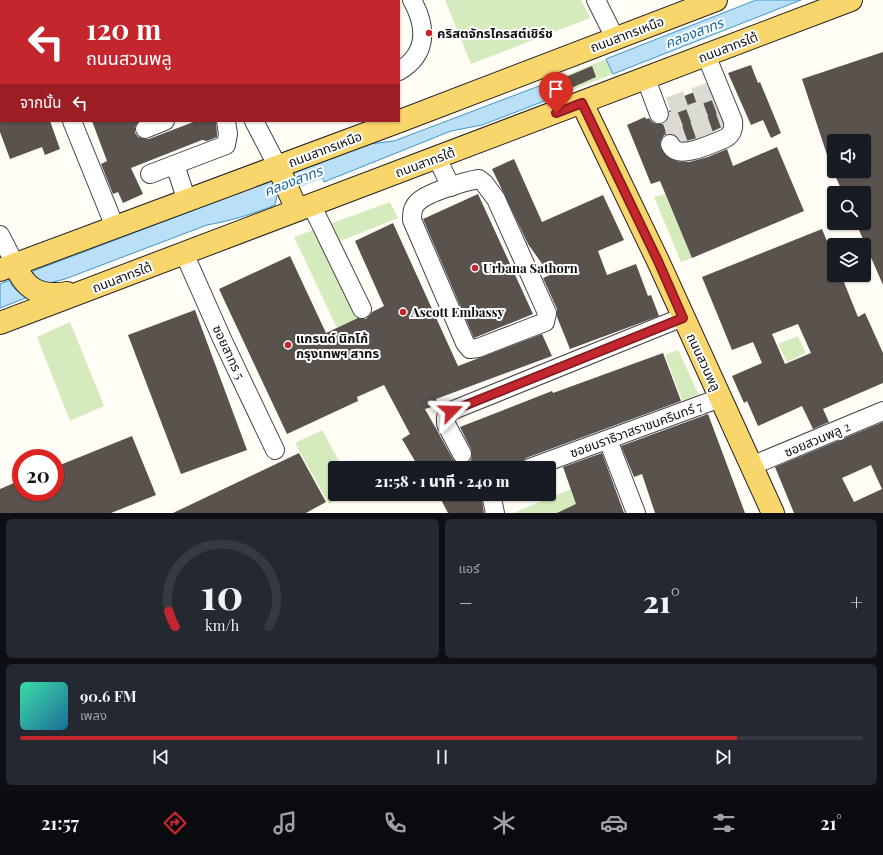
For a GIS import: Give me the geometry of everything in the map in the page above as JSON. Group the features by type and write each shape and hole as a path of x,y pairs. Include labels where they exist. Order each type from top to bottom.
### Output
{"main road":[{"name":"ถนนสาทรเหนือ","path":"400,119 716,0"},
{"name":"ถนนสาทรใต้","path":"0,323 184,253 292,191 438,158 850,0"},
{"name":"ถนนสวนพลู","path":"582,103 663,289 683,318 773,513"},
{"name":"ถนนสาทรเหนือ","path":"7,267 187,201 292,191 396,122"},
{"path":"7,267 32,289 40,293 60,294 86,290"}],"street":[{"path":"400,70 408,66 421,50 422,36 419,12 412,0"},
{"path":"596,0 615,38"},
{"path":"670,144 671,147 677,152 687,152 726,138 731,135 734,128 727,119 706,55"},
{"path":"646,78 662,110"},
{"path":"72,122 115,227"},
{"path":"145,129 162,122"},
{"path":"150,174 226,145 228,134 226,122"},
{"path":"255,122 292,191 362,309"},
{"path":"438,158 451,187"},
{"path":"175,164 187,201"},
{"path":"479,179 484,183 496,199 547,313 544,322 478,348 470,349 465,343 412,220 412,212 418,201 451,187 471,180 479,179"},
{"path":"0,235 7,267"},
{"name":"ซอยสาทร 5","path":"184,253 274,450"},
{"path":"462,454 446,424 446,417 451,411 683,318"},
{"name":"ซอยนราธิวาสราชนครินทร์ 7","path":"550,461 720,398"},
{"name":"ซอยสวนพลู 2","path":"751,466 883,411"},
{"path":"608,440 636,513"},
{"path":"492,501 495,513"}],"green space":[{"path":"445,0 581,0 590,18 471,64"},
{"path":"606,59 613,74 555,97 547,83"},
{"path":"665,194 692,258 681,262 654,197"},
{"path":"390,202 398,218 325,247 359,318 337,328 294,237"},
{"path":"70,322 104,406 70,421 37,337"},
{"path":"798,336 806,353 787,362 778,344"},
{"path":"678,350 701,399 684,405 665,355"},
{"path":"322,430 339,461 328,461 328,501 334,501 329,504 295,443"},
{"path":"571,489 579,513 513,513 542,501 556,501 556,495"}],"water":[{"path":"756,0 801,0 613,74 606,59"},
{"path":"547,83 555,97 482,125 451,131 324,182 317,164 368,144 394,141"},
{"path":"266,183 276,190 277,196 275,205 241,217 207,225 65,279 45,284 34,277 33,271"},
{"path":"10,280 13,287 18,292 33,295 0,308 0,284"}],"building":[{"path":"883,52 883,285 871,257 871,238 863,238 859,230 871,230 871,186 840,186 836,178 871,178 871,134 827,134 827,155 802,79"},
{"path":"751,65 758,83 760,82 781,133 771,138 763,120 751,125 728,73"},
{"path":"592,66 596,77 571,88 566,77"},
{"path":"708,87 723,123 722,127 701,137 686,141 680,140 674,134 664,135 660,145 666,155 676,161 689,162 708,157 727,149 733,166 777,147 804,211 692,258 660,181 651,184 627,125 645,117 646,119 649,118 652,122 657,124 663,124 667,120 669,111 671,110 668,102"},
{"path":"0,122 50,122 60,149 45,155 42,147 10,159 0,132"},
{"path":"92,122 138,122 135,127 135,133 138,137 149,139 193,122 216,122 217,137 207,141 202,140 131,168 143,194 123,203 118,192 113,194 101,164 107,161"},
{"path":"514,159 542,222 603,195 624,240 598,251 607,275 636,264 648,296 651,295 659,316 570,349 557,317 557,309 543,278 550,275 528,244 492,169"},
{"name":"Urbana Sathorn","path":"478,194 533,314 474,338 423,219"},
{"path":"393,223 458,366 542,334 552,356 436,399 438,405 425,409 455,461 415,461 402,439 410,434 384,385 357,397 358,401 287,434 219,289 290,256 326,333 358,318 366,319 372,312 384,306 355,241"},
{"path":"822,229 827,241 827,282 844,282 858,317 865,313 883,353 883,383 823,409 829,422 813,429 802,406 758,426 747,401 744,403 732,376 762,363 753,342 732,350 702,277","holes":["798,324 811,353 785,364 772,334"]},
{"path":"195,310 247,450 181,474 128,335"},
{"path":"663,353 681,401 526,458 523,461 470,461 472,455 471,449 460,427 552,391 553,393"},
{"path":"708,414 745,513 655,513 642,474 634,477 621,446"},
{"path":"883,422 883,513 794,513 775,467","holes":["871,465 882,489 854,502 842,478"]},
{"path":"132,436 156,495 111,513 0,513 0,489 12,484 12,501 64,501 64,463"},
{"path":"299,453 326,502 306,513 173,513"},
{"path":"602,453 624,513 557,513 576,504 563,467"},
{"path":"442,501 482,501 484,513 448,513"}],"waterway":[{"name":"คลองสาทร","path":"255,196 339,164"}],"tunnel":[{"path":"669,106 711,91"},
{"path":"663,124 716,104"},
{"path":"668,140 722,121"}],"place":[{"name":"คริสตจักรไครสต์เชิร์ช","path":"429,33"},
{"name":"Urbana Sathorn","path":"475,268"},
{"name":"Ascott Embassy","path":"403,312"},
{"name":"แกรนด์ นิกโก้ กรุงเทพฯ สาทร","path":"288,345"}],"route":[{"path":"451,411 683,318 658,261 582,103 556,113"}]}
